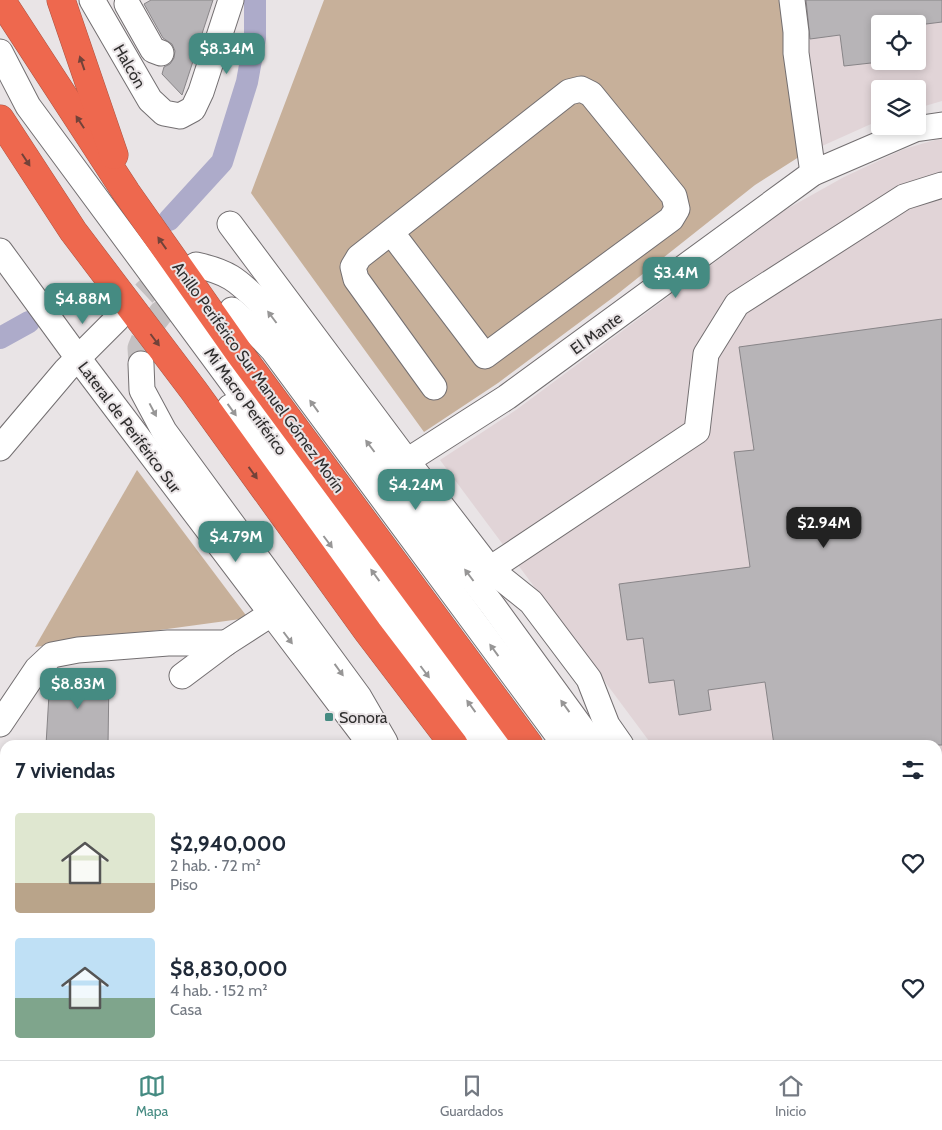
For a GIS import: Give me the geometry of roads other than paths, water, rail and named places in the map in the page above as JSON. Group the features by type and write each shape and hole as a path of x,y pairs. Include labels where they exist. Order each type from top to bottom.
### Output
{"highway":[{"name":"Anillo Periférico Sur Manuel Gómez Morín","path":"2,0 126,192 240,354 525,740"},
{"path":"61,0 126,192"},
{"path":"0,119 73,231 194,391 368,632 450,740"}],"street":[{"name":"Halcón","path":"92,0 150,100 164,114 180,116 193,109 231,0"},
{"path":"792,0 796,32 796,53 812,173"},
{"path":"127,4 153,50 160,53"},
{"name":"Mi Macro Periférico","path":"0,52 28,106 496,740"},
{"name":"Mi Macro Periférico","path":"0,86 277,473 475,740"},
{"path":"390,232 485,356 671,219 677,209 674,196 591,94 581,89 569,92 390,232 359,257 353,267 356,279 434,387"},
{"name":"El Mante","path":"407,461 507,398 812,173 915,129 942,125"},
{"path":"490,569 697,431 706,354 737,304 904,197 942,185"},
{"path":"230,224 490,569 531,602 589,679 607,726 618,740"},
{"name":"Lateral de Periférico Sur","path":"0,251 78,358 367,740"},
{"path":"196,265 218,270 238,281 260,302 493,606 590,740"},
{"path":"232,310 249,324 273,350 561,740"},
{"path":"0,448 66,370 117,319"},
{"path":"141,364 142,390 164,431 359,697 384,740"},
{"path":"182,676 226,643 271,614"},
{"path":"0,724 37,670 52,656 78,650 168,643 226,643"}],"waterway":[{"path":"169,220 222,162 247,82 255,38 255,0"},
{"path":"0,338 29,322"}],"tunnel":[{"path":"117,319 155,283 177,271"},
{"path":"141,364 140,348 147,331 161,313 176,304 196,300"}],"place":[{"name":"Sonora","path":"329,717"}]}
